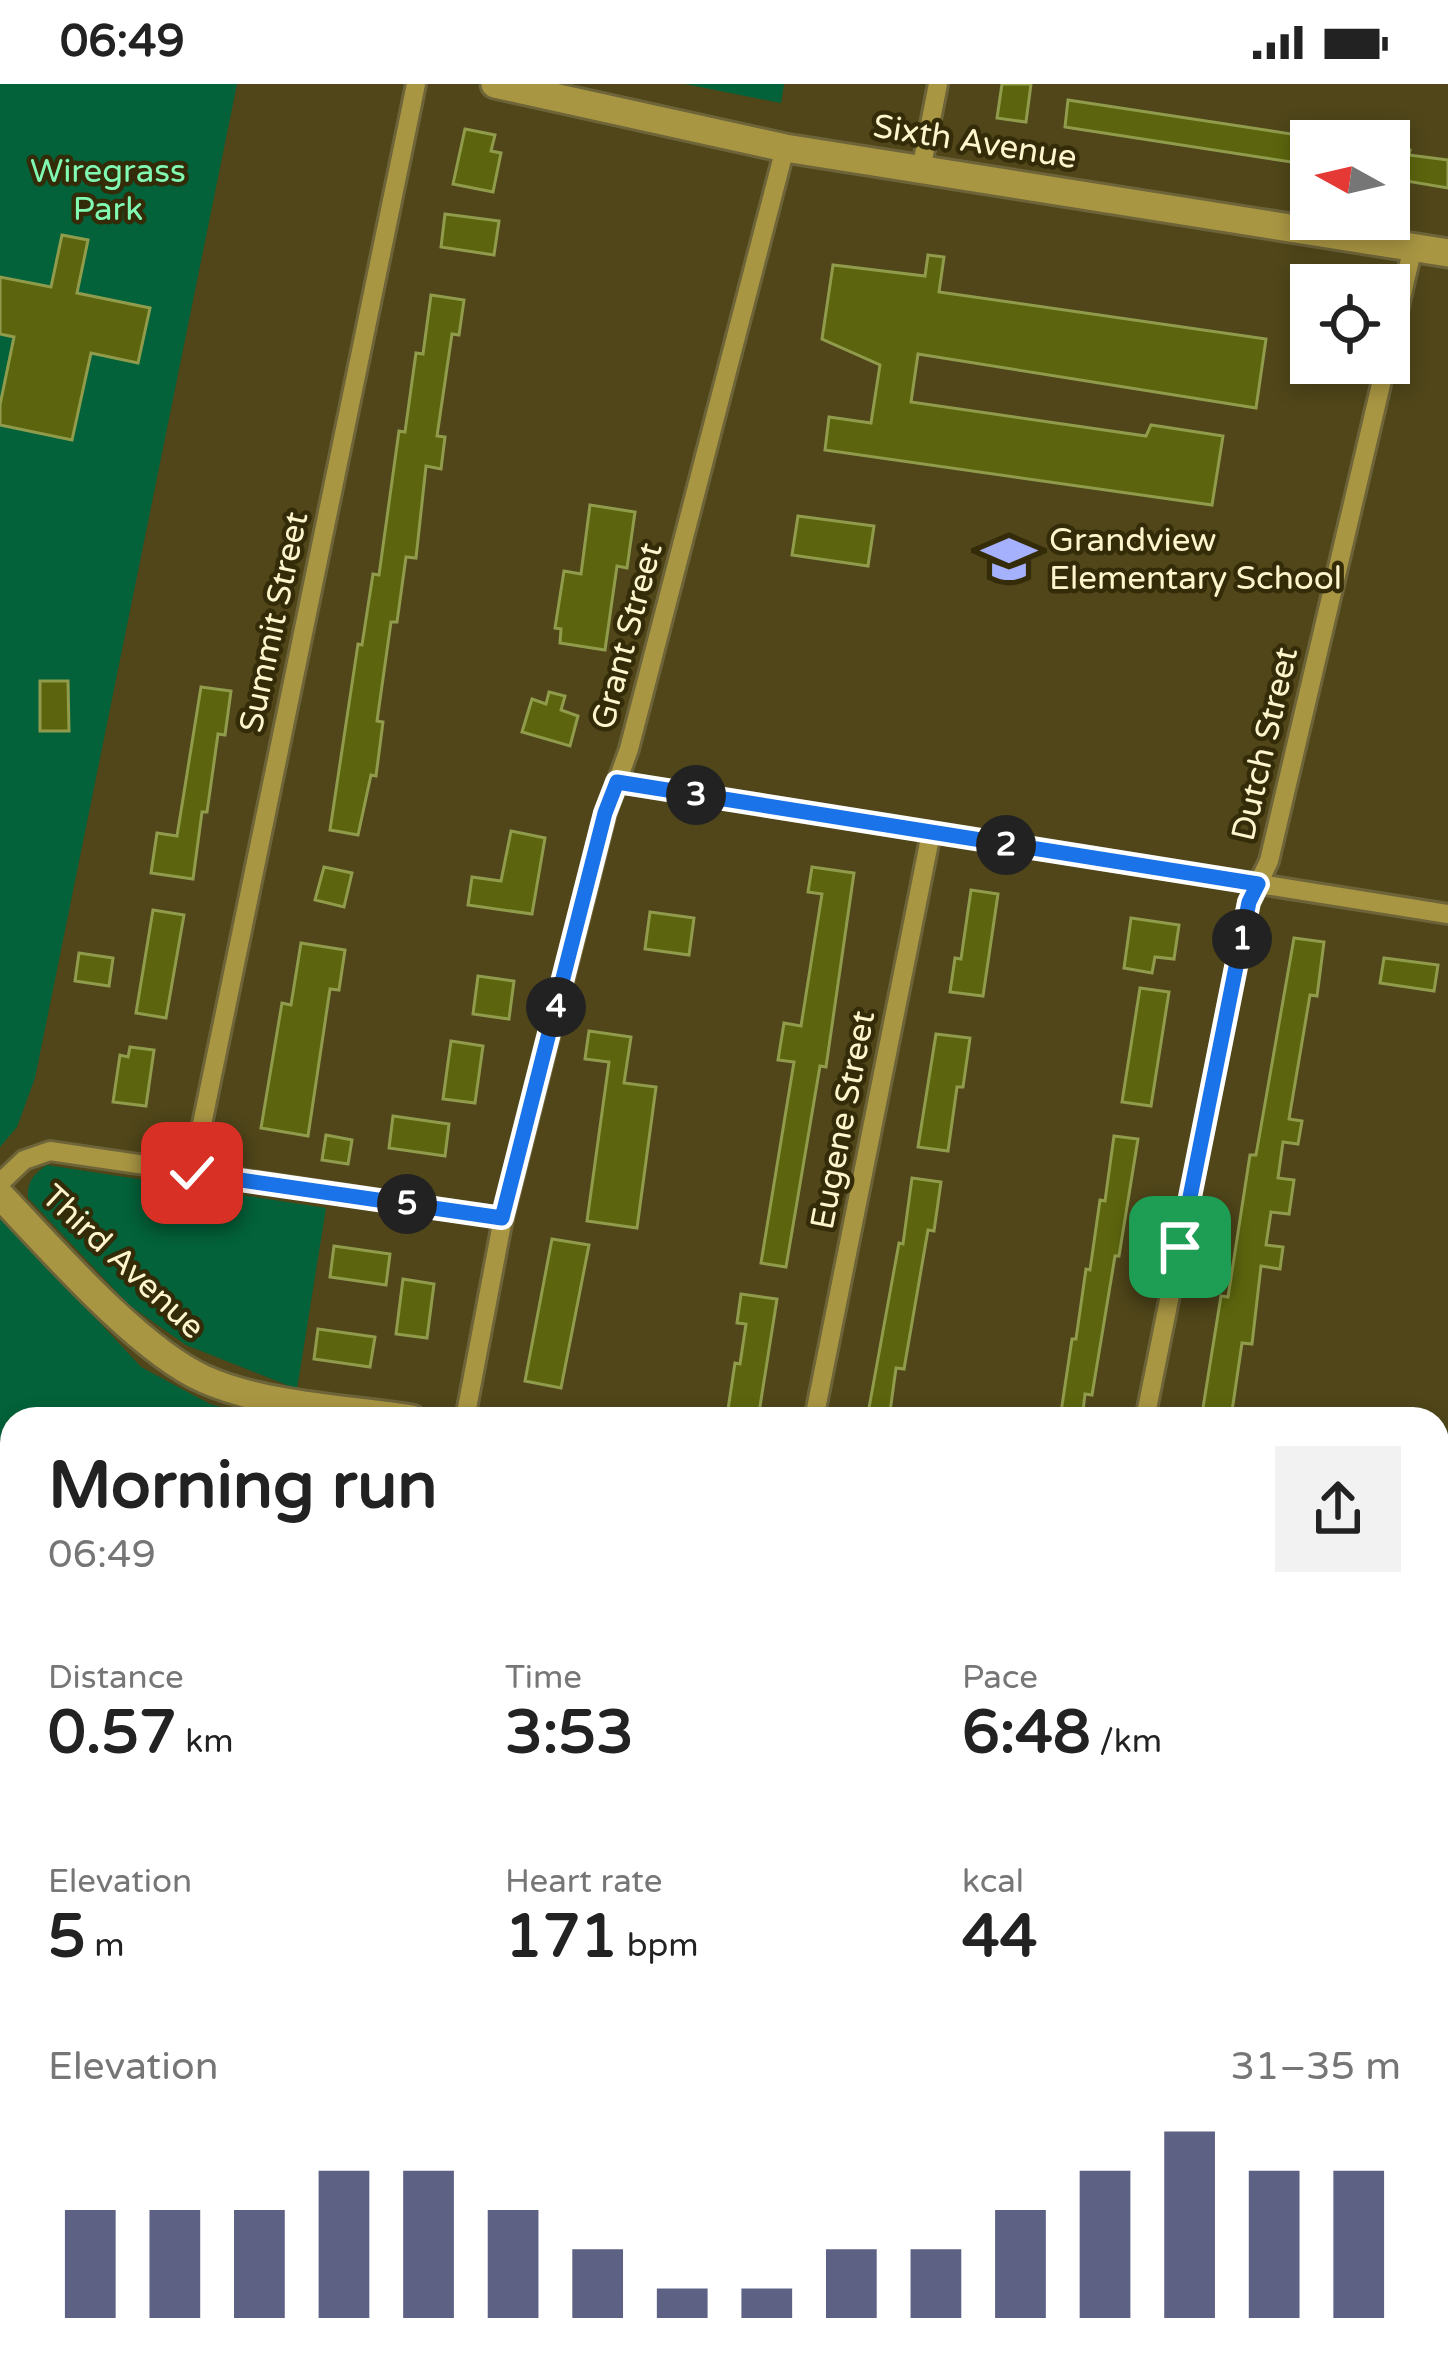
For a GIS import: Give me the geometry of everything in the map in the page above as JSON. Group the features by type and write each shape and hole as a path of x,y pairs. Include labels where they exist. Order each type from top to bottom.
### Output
{"street":[{"name":"Summit Street","path":"192,1173 416,84"},
{"name":"Sixth Avenue","path":"495,84 785,148 1448,253"},
{"path":"921,170 938,84"},
{"name":"Grant Street","path":"467,1407 502,1218 605,813 629,748 785,148"},
{"path":"1409,264 1413,248"},
{"name":"Dutch Street","path":"1147,1407 1249,902 1268,861 1381,384"},
{"path":"617,782 1448,914"},
{"name":"Eugene Street","path":"816,1407 931,833"},
{"path":"0,1183 24,1160 50,1151 502,1218"},
{"name":"Third Avenue","path":"0,1195 133,1329 186,1370 233,1390 294,1407"}],"green space":[{"name":"Wiregrass Park","path":"0,84 237,84 35,1078 17,1127 0,1147"},
{"path":"685,84 784,84 781,103"},
{"path":"47,1165 326,1208 297,1389 186,1345 129,1305 28,1198 32,1179"},
{"path":"0,1215 141,1367 221,1407 0,1407"}],"building":[{"path":"1002,84 1031,84 1026,122 997,118"},
{"path":"1068,100 1290,134 1290,162 1065,127"},
{"path":"465,129 495,135 491,151 501,153 493,192 453,184"},
{"path":"1410,155 1448,160 1448,188 1410,182"},
{"path":"445,214 499,221 494,255 441,247"},
{"path":"62,235 88,240 77,293 150,308 138,363 91,353 72,440 0,425 14,337 0,334 0,277 51,287"},
{"path":"928,255 944,257 939,292 1266,339 1256,408 918,354 911,402 1146,436 1151,425 1223,436 1212,505 825,450 829,417 871,423 880,365 822,339 833,265 925,276"},
{"path":"431,295 464,300 459,335 452,334 437,436 445,437 441,469 426,466 416,558 406,557 397,622 391,622 377,721 383,722 376,776 371,775 358,835 330,830 358,644 362,645 373,574 379,575 399,431 405,432 416,353 423,354"},
{"path":"590,505 635,512 627,568 617,566 605,650 560,643 561,629 555,628 564,571 581,574"},
{"path":"798,516 874,526 868,566 792,555"},
{"path":"40,681 68,681 69,731 40,731"},
{"path":"201,687 231,691 225,735 218,734 207,812 202,812 193,879 151,873 157,833 177,836"},
{"path":"549,692 565,696 561,710 578,716 570,746 522,732 532,699 546,704"},
{"path":"511,831 545,838 532,914 468,905 472,877 501,881"},
{"path":"324,867 352,873 344,907 315,900"},
{"path":"812,867 854,873 826,1067 820,1066 786,1267 761,1263 794,1062 778,1060 784,1023 801,1026 822,894 808,892"},
{"path":"971,890 998,894 983,996 950,992 955,958 961,959"},
{"path":"153,910 184,915 166,1018 136,1013"},
{"path":"650,912 694,918 689,955 645,949"},
{"path":"1131,918 1179,925 1174,959 1155,957 1152,973 1124,968"},
{"path":"1294,938 1324,942 1317,996 1310,995 1289,1119 1302,1121 1298,1144 1283,1142 1278,1178 1294,1180 1289,1214 1271,1212 1266,1245 1283,1247 1280,1269 1261,1266 1252,1344 1242,1343 1233,1407 1203,1407 1221,1296 1228,1297 1250,1155 1256,1155"},
{"path":"301,943 345,950 339,990 330,989 308,1136 261,1128 282,1003 291,1005"},
{"path":"79,953 113,958 109,986 75,981"},
{"path":"1384,958 1438,965 1434,991 1380,983"},
{"path":"478,976 514,981 509,1019 473,1014"},
{"path":"1140,988 1169,992 1151,1106 1122,1102"},
{"path":"589,1031 631,1037 624,1083 656,1087 637,1228 587,1221 609,1062 585,1059"},
{"path":"936,1034 970,1038 948,1151 918,1147"},
{"path":"451,1041 483,1046 475,1103 443,1099"},
{"path":"130,1047 154,1050 146,1106 113,1102 120,1055 128,1057"},
{"path":"393,1116 449,1124 445,1156 389,1148"},
{"path":"326,1135 352,1140 348,1164 322,1160"},
{"path":"1114,1136 1138,1139 1092,1395 1085,1394 1083,1407 1062,1407 1100,1200 1105,1201"},
{"path":"912,1178 941,1182 904,1369 896,1368 891,1407 869,1407 899,1243 903,1244"},
{"path":"552,1239 589,1245 561,1388 525,1381"},
{"path":"334,1246 390,1254 386,1285 330,1277"},
{"path":"403,1279 434,1284 427,1338 396,1334"},
{"path":"741,1294 777,1299 760,1407 728,1407 746,1324 737,1323"},
{"path":"318,1329 375,1337 370,1367 314,1359"}],"place":[{"name":"Grandview Elementary School","path":"1009,559"}],"route":[{"path":"192,1173 502,1218 605,813 617,782 1258,884 1249,902 1180,1247"}]}
